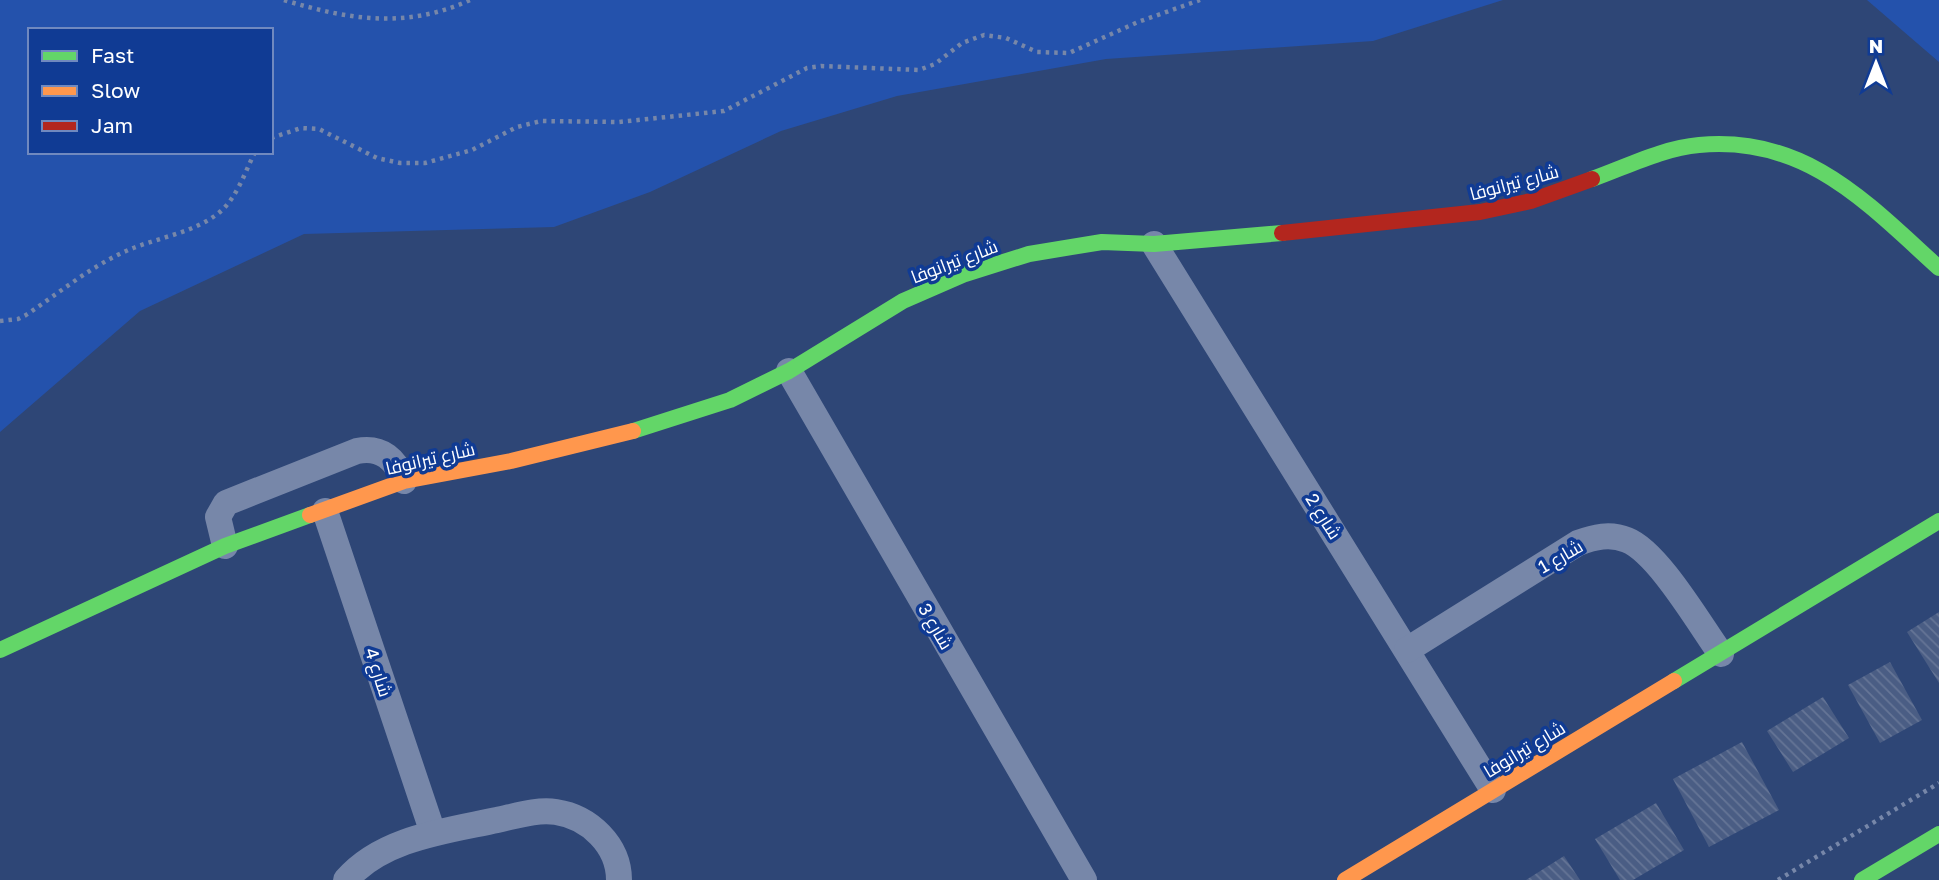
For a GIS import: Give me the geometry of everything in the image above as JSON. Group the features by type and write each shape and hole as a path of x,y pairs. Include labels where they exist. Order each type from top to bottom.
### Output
{"street":[{"name":"شارع تيرانوفا","path":"0,650 225,546 404,481 511,461 667,422 730,400 789,371 880,314 965,274 1029,254 1102,242 1154,244 1426,220 1480,212 1531,201 1661,153 1697,145 1738,144 1778,152 1816,167 1852,189 1939,268"},
{"name":"شارع 2","path":"1154,244 1493,790"},
{"name":"شارع 3","path":"789,371 1084,880"},
{"path":"225,546 218,517 226,503 358,451 367,449 384,453 400,470 404,481"},
{"name":"شارع 4","path":"326,511 433,833"},
{"name":"شارع تيرانوفا","path":"1345,880 1939,521"},
{"name":"شارع 1","path":"1407,650 1578,543 1609,536 1625,539 1651,557 1721,654"},
{"path":"346,880 373,857 433,833 529,814 554,812 578,818 599,832 613,852 619,880"},
{"path":"1863,880 1939,834"}],"path":[{"path":"284,0 343,14 404,20 427,17 470,0"},
{"path":"273,137 301,128 319,130 377,158 400,163 425,163 472,150 517,127 541,121 619,122 724,111 807,68 821,66 919,70 943,60 962,43 984,35 1006,37 1037,52 1069,53 1138,22 1200,0"},
{"path":"0,321 26,315 80,277 127,250 200,224 217,215 232,199 254,154"},
{"path":"1778,880 1939,783"}],"shaded area":[{"path":"0,0 1503,0 1373,41 1106,59 897,96 781,131 650,192 554,227 304,234 140,311 0,432"},
{"path":"1867,0 1939,0 1939,62"}],"building":[{"path":"1939,612 1939,683 1907,632"},
{"path":"1890,662 1922,720 1880,743 1848,685"},
{"path":"1823,697 1849,738 1793,772 1767,731"},
{"path":"1742,742 1779,810 1709,847 1673,779"},
{"path":"1656,803 1684,850 1633,880 1620,880 1595,839"},
{"path":"1564,856 1580,880 1526,880"}],"traffic: fast":[{"path":"1592,179 1658,154 1685,147 1737,145 1772,151 1803,162 1832,178 1860,198 1939,268"},
{"path":"633,431 730,400 789,371 903,301 965,274 1029,254 1102,242 1154,244 1282,233"},
{"path":"0,650 225,546 310,515"},
{"path":"1674,681 1939,521"},
{"path":"1862,880 1939,834"}],"traffic: slow":[{"path":"310,515 404,481 511,461 633,431"},
{"path":"1345,880 1674,681"}],"traffic: jam":[{"path":"1282,233 1480,212 1531,201 1592,179"}]}
